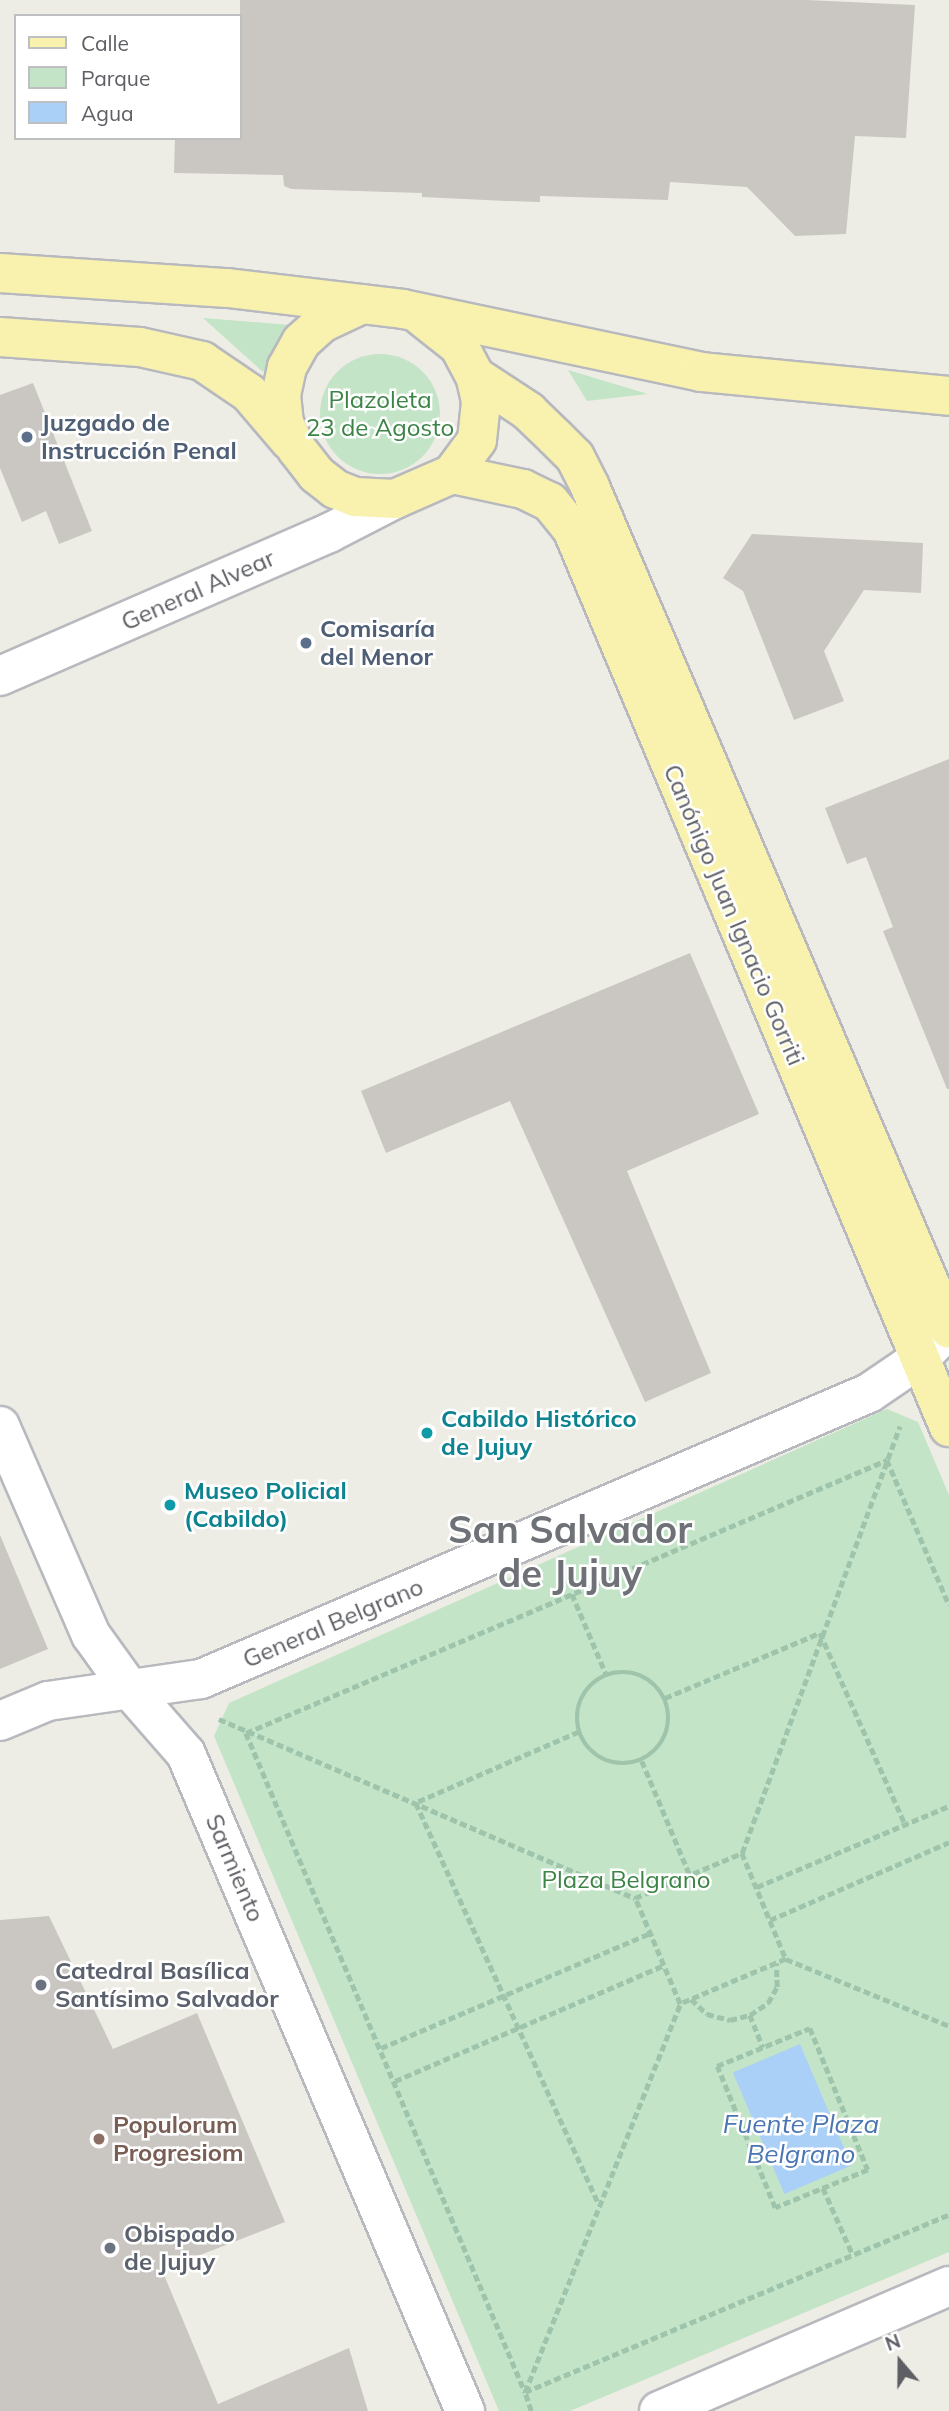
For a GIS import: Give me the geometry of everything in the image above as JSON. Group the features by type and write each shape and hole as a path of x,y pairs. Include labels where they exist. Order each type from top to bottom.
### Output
{"main road":[{"path":"0,273 228,288 403,309 701,372 949,396"},
{"path":"296,448 284,423 281,394 287,367 301,342 322,323 362,304"},
{"path":"0,337 140,347 202,361 249,393 335,489 355,497 395,499 452,474 477,440 481,422 475,376 459,346 442,330 403,309"},
{"name":"Canónigo Juan Ignacio Gorriti","path":"475,376 528,411 555,437 575,457 590,487 949,1329"},
{"name":"Canónigo Juan Ignacio Gorriti","path":"452,474 523,489 551,502 572,529 942,1411"}],"street":[{"name":"General Alvear","path":"0,676 329,533 395,499"},
{"name":"General Belgrano","path":"0,1721 48,1701 132,1692 201,1679 869,1393 919,1359 949,1329"},
{"name":"Sarmiento","path":"0,1426 91,1635 132,1692 187,1754 465,2411"},
{"path":"659,2411 949,2286"}],"path":[{"path":"786,1959 741,1853 820,1633 907,1409 942,1411"},
{"path":"246,1732 887,1460"},
{"path":"887,1460 949,1605"},
{"path":"572,1594 607,1676"},
{"path":"665,1698 820,1633"},
{"path":"820,1633 905,1824"},
{"path":"607,1676 645,1678 665,1698 667,1733 657,1749 642,1760 619,1764 598,1757 579,1732 579,1706 585,1693 607,1676"},
{"path":"246,1732 635,1898 680,2004"},
{"path":"246,1732 395,2081 531,2411"},
{"path":"416,1803 579,1732"},
{"path":"642,1760 690,1875"},
{"path":"416,1803 598,2202"},
{"path":"756,1888 949,1806"},
{"path":"770,1920 949,1842"},
{"path":"635,1898 741,1853"},
{"path":"381,2048 650,1933"},
{"path":"525,2392 598,2202 680,2004 786,1959 949,2026"},
{"path":"691,1999 707,2014 730,2020 750,2015 768,2003 777,1987 776,1963"},
{"path":"395,2081 664,1965"},
{"path":"750,2015 762,2047"},
{"path":"810,2028 868,2170 775,2208 717,2066 762,2047 810,2028"},
{"path":"823,2188 853,2255"},
{"path":"525,2392 949,2215"}],"green space":[{"path":"203,318 290,325 263,372"},
{"name":"Plazoleta 23 de Agosto","path":"380,354 403,358 423,371 436,391 440,414 436,437 423,457 403,470 380,474 357,470 337,457 324,437 320,414 324,391 337,371 357,358"},
{"path":"568,370 648,394 587,401"},
{"name":"Plaza Belgrano","path":"887,1409 918,1422 949,1495 949,2252 570,2411 499,2411 214,1736 229,1703"}],"water":[{"name":"Fuente Plaza Belgrano","path":"800,2044 852,2166 784,2194 733,2073"}],"building":[{"path":"240,0 807,0 915,5 906,138 855,136 846,234 795,236 747,187 670,182 668,200 540,196 540,202 422,197 422,193 291,189 284,186 283,175 174,173 175,140 242,140"},
{"name":"Juzgado de Instrucción Penal","path":"33,383 92,531 59,544 46,511 22,522 0,468 0,395"},
{"path":"752,534 923,543 921,593 864,590 824,651 844,701 794,720 743,591 723,578"},
{"path":"949,759 947,1089 883,931 893,927 866,857 847,864 825,808"},
{"path":"690,953 759,1114 627,1171 711,1373 645,1402 510,1101 386,1153 361,1091"},
{"path":"0,1535 48,1649 0,1669"},
{"path":"49,1916 113,2049 197,2013 285,2222 162,2270 218,2404 349,2348 368,2411 0,2411 0,1920"}],"place":[{"name":"Juzgado de Instrucción Penal","path":"27,437"},
{"name":"Comisaría del Menor","path":"306,643"},
{"name":"Cabildo Histórico de Jujuy","path":"427,1433"},
{"name":"Museo Policial (Cabildo)","path":"170,1505"},
{"name":"Catedral Basílica Santísimo Salvador","path":"41,1985"},
{"name":"Populorum Progresiom","path":"99,2139"},
{"name":"Obispado de Jujuy","path":"110,2248"}],"district":[{"name":"San Salvador de Jujuy","path":"570,1552"}]}
